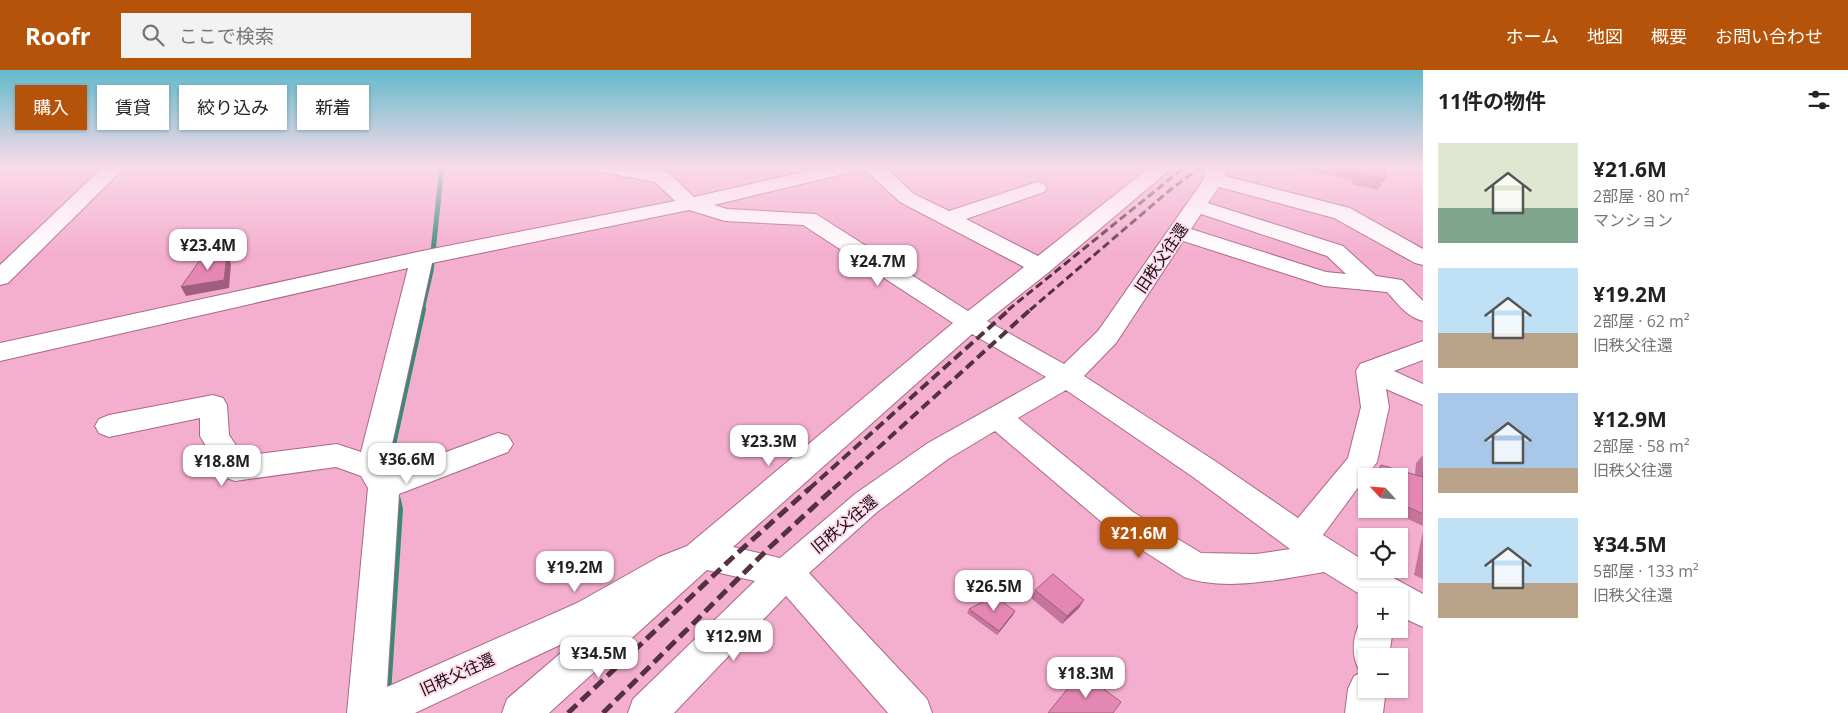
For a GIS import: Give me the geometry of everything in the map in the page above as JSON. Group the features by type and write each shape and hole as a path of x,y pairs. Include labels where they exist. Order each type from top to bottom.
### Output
{"main road":[{"path":"0,260 69,196"},
{"path":"0,278 85,196"},
{"path":"682,196 690,204 725,215 808,219 946,309 1067,377 1204,469 1328,558 1377,588"},
{"path":"0,352 422,258 725,196"},
{"path":"905,196 1041,267"},
{"path":"948,218 1014,196"},
{"path":"703,555 970,322 1127,196"},
{"name":"旧秩父往還","path":"647,713 785,574 866,504 938,451 1067,377 1107,337 1202,196"},
{"path":"1288,196 1342,213 1423,258"},
{"path":"1197,206 1335,251 1368,282"},
{"path":"1178,232 1324,279 1394,285 1423,273"},
{"path":"366,713 378,478 422,258"},
{"path":"1394,285 1411,304 1423,313"},
{"path":"1369,371 1423,350"},
{"path":"1301,539 1362,462 1375,407 1369,371"},
{"path":"1369,371 1423,395"},
{"path":"108,426 213,406 215,436 235,468 337,455 378,478 498,444"},
{"path":"996,416 1122,521 1196,567 1256,569 1328,558"},
{"path":"703,555 785,574 798,585 913,713"},
{"name":"旧秩父往還","path":"372,713 593,630 672,567 703,555"},
{"path":"1408,605 1423,612"},
{"path":"521,713 593,630"},
{"path":"1364,713 1366,698"}],"building":[{"path":"227,255 224,280 181,287 200,260"},
{"path":"1381,465 1392,468 1380,468"},
{"path":"1408,473 1423,477 1423,514 1408,507"},
{"path":"1053,574 1084,600 1067,616 1035,590"},
{"path":"994,596 1015,611 999,631 969,609"},
{"path":"1081,672 1121,702 1113,713 1048,713"}],"waterway":[{"path":"422,310 431,271 439,196"},
{"path":"392,478 389,463 423,309"},
{"path":"387,694 399,509 397,500"}],"railway":[{"path":"1008,310 1149,196"},
{"path":"1030,310 1163,196"},
{"path":"809,489 1010,309"},
{"path":"833,489 1031,309"},
{"path":"568,713 731,559 810,488"},
{"path":"603,713 770,547 834,488"}]}
